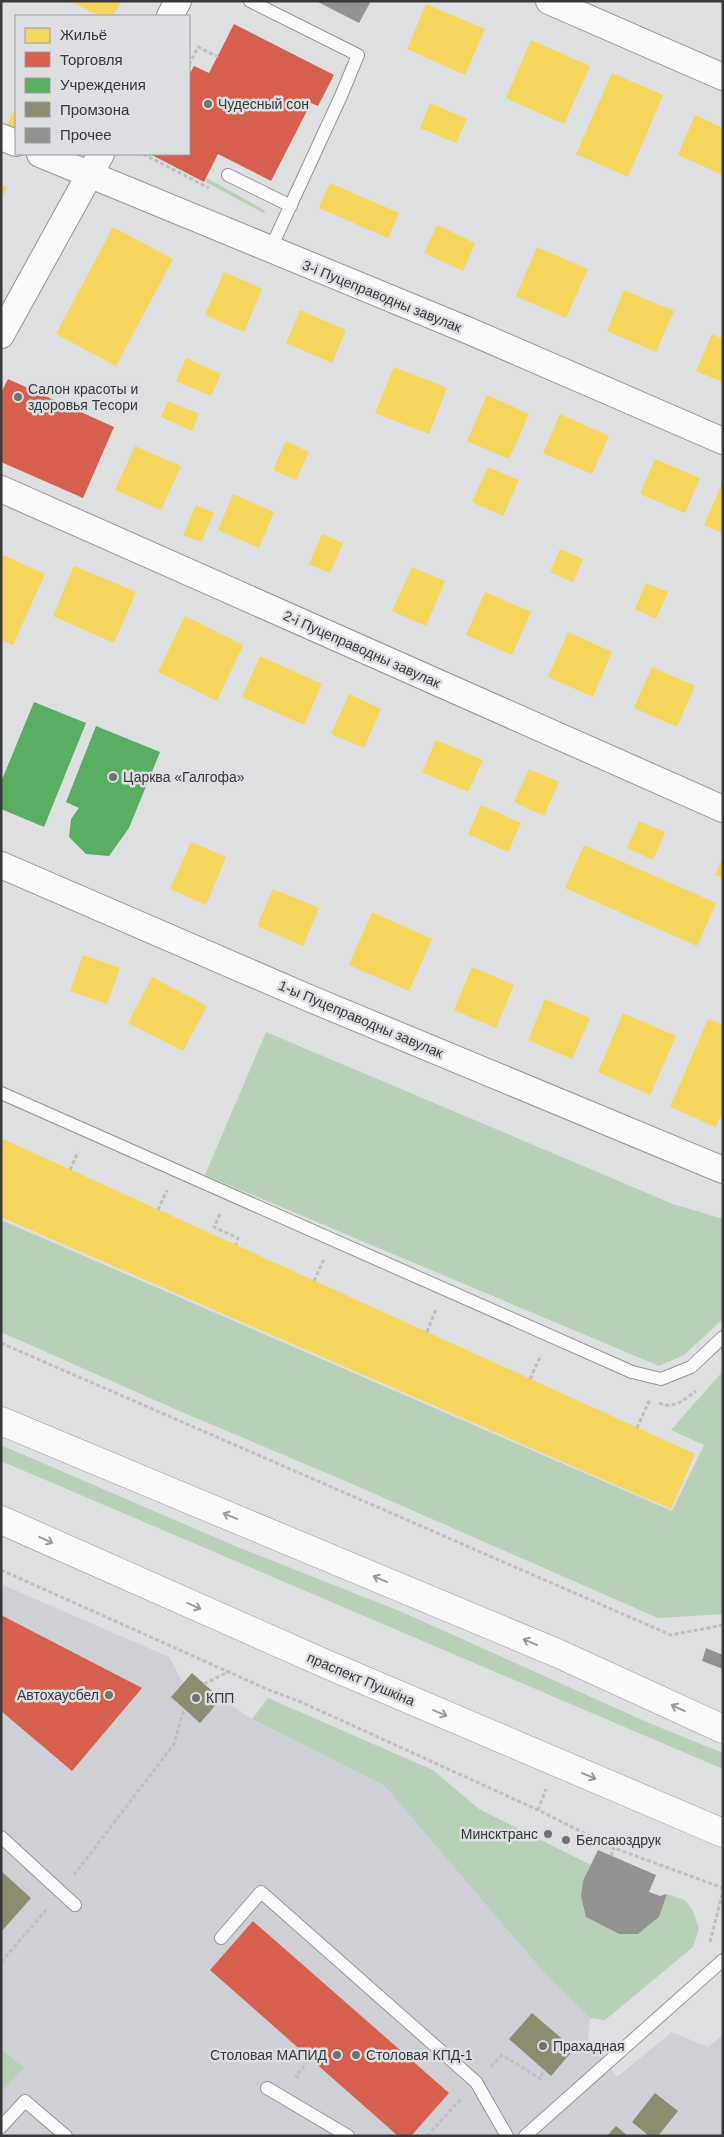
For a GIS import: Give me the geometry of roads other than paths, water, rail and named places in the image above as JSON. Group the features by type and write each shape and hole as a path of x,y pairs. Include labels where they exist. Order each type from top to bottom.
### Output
{"main road":[{"path":"1,1421 557,1653 723,1729"},
{"name":"праспект Пушкіна","path":"1,1520 326,1664 723,1833"}],"street":[{"path":"171,15 178,1"},
{"path":"548,1 723,77"},
{"path":"1,137 15,144"},
{"name":"3-і Пуцеправодны завулак","path":"46,155 95,164 270,250 467,330 723,441"},
{"path":"1,336 95,164"},
{"name":"2-і Пуцеправодны завулак","path":"1,489 723,809"},
{"name":"1-ы Пуцеправодны завулак","path":"1,865 311,999 723,1170"}],"lane":[{"path":"250,1 358,56 270,250"},
{"path":"228,175 291,206"},
{"path":"1,1093 632,1372 661,1379 690,1367 723,1337"},
{"path":"1,1837 75,1905"},
{"path":"221,1938 261,1892 476,2082 508,2136"},
{"path":"525,2136 723,1960"},
{"path":"268,2088 348,2136"},
{"path":"1,2127 25,2101 66,2136"}],"place":[{"name":"Чудесный сон","path":"208,104"},
{"name":"Салон красоты и здоровья Тесори","path":"18,397"},
{"name":"Царква «Галгофа»","path":"113,777"},
{"name":"Автохаусбел","path":"109,1695"},
{"name":"КПП","path":"196,1698"},
{"name":"Минсктранс","path":"548,1834"},
{"name":"Белсаюздрук","path":"566,1840"},
{"name":"Прахадная","path":"543,2046"},
{"name":"Столовая МАПИД","path":"337,2055"},
{"name":"Столовая КПД-1","path":"356,2055"}]}
